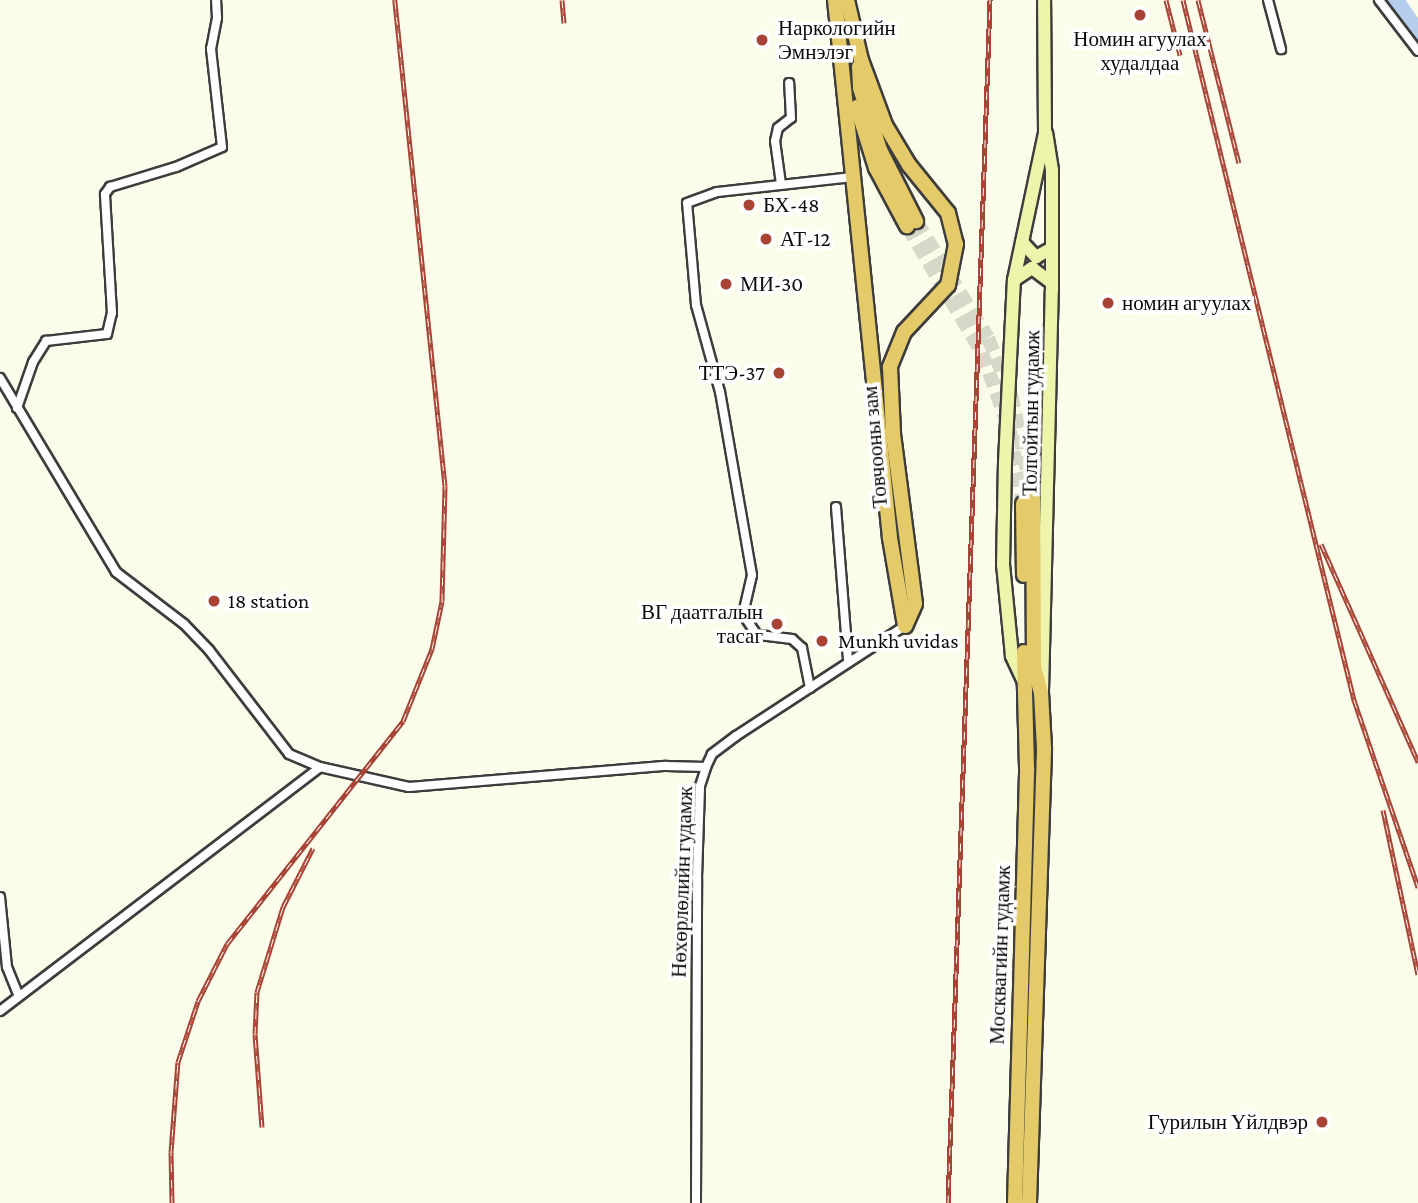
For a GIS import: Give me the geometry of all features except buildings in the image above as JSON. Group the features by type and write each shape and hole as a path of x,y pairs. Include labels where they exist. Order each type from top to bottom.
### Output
{"highway":[{"name":"Товчооны зам","path":"835,0 893,573 905,626"},
{"name":"Товчооны зам","path":"847,0 861,60 889,131 948,213 956,244 948,285 904,332 890,367 893,435 915,604 905,626"},
{"path":"842,78 851,88 876,168 912,223 880,150 860,88 861,60"},
{"name":"Москвагийн гудамж","path":"1015,1203 1028,501 1034,666 1043,716 1029,1203"}],"main road":[{"name":"Толгойтын гудамж","path":"1041,694 1047,625 1052,283 1052,170 1045,133 1044,0"},
{"name":"Толгойтын гудамж","path":"1024,682 1012,656 1003,565 1014,281 1045,133"},
{"path":"1022,242 1036,257 1052,248"},
{"path":"1014,281 1027,269 1036,268 1052,283"}],"street":[{"path":"17,408 33,362 46,341 107,334 112,313 106,194 110,187 167,170 222,147 211,49 218,18 216,0"},
{"path":"1268,0 1281,49"},
{"path":"1379,0 1418,51"},
{"path":"782,184 775,141 779,128 791,118 789,83"},
{"path":"810,688 802,648 792,639 757,635 743,614 752,575 720,392 696,305 687,231 691,198 782,184 853,177"},
{"path":"0,378 116,572 184,624 209,650 277,743 289,754 320,767 409,787 666,766 706,768"},
{"path":"836,507 848,660"},
{"name":"Нөхөрлөлийн гудамж","path":"696,1203 696,878 700,786 706,768 712,754 848,660 905,626"},
{"path":"0,1011 320,767"},
{"path":"0,897 7,967 19,996"}],"waterway":[{"path":"1396,0 1418,33"}],"tunnel":[{"path":"916,221 988,338 1011,394 1033,498"},
{"path":"907,226 982,353 1010,431 1023,504"}],"railway":[{"path":"172,1203 171,1152 178,1062 198,1001 227,944 403,721 432,649 442,601 445,486 395,0"},
{"path":"562,0 564,23"},
{"path":"948,1203 990,0"},
{"path":"1166,0 1180,55"},
{"path":"1183,0 1354,700 1418,887"},
{"path":"1198,0 1239,163"},
{"path":"1321,544 1418,762"},
{"path":"1383,810 1418,974"},
{"path":"262,1127 255,1034 257,992 283,907 313,848"}],"place":[{"name":"Номин агуулах худалдаа","path":"1140,15"},
{"name":"Наркологийн Эмнэлэг","path":"762,40"},
{"name":"БХ-48","path":"749,205"},
{"name":"АТ-12","path":"766,239"},
{"name":"МИ-30","path":"726,284"},
{"name":"номин агуулах","path":"1108,303"},
{"name":"ТТЭ-37","path":"779,373"},
{"name":"18 station","path":"214,601"},
{"name":"ВГ даатгалын тасаг","path":"777,624"},
{"name":"Munkh uvidas","path":"822,641"},
{"name":"Гурилын Үйлдвэр","path":"1322,1122"}]}
